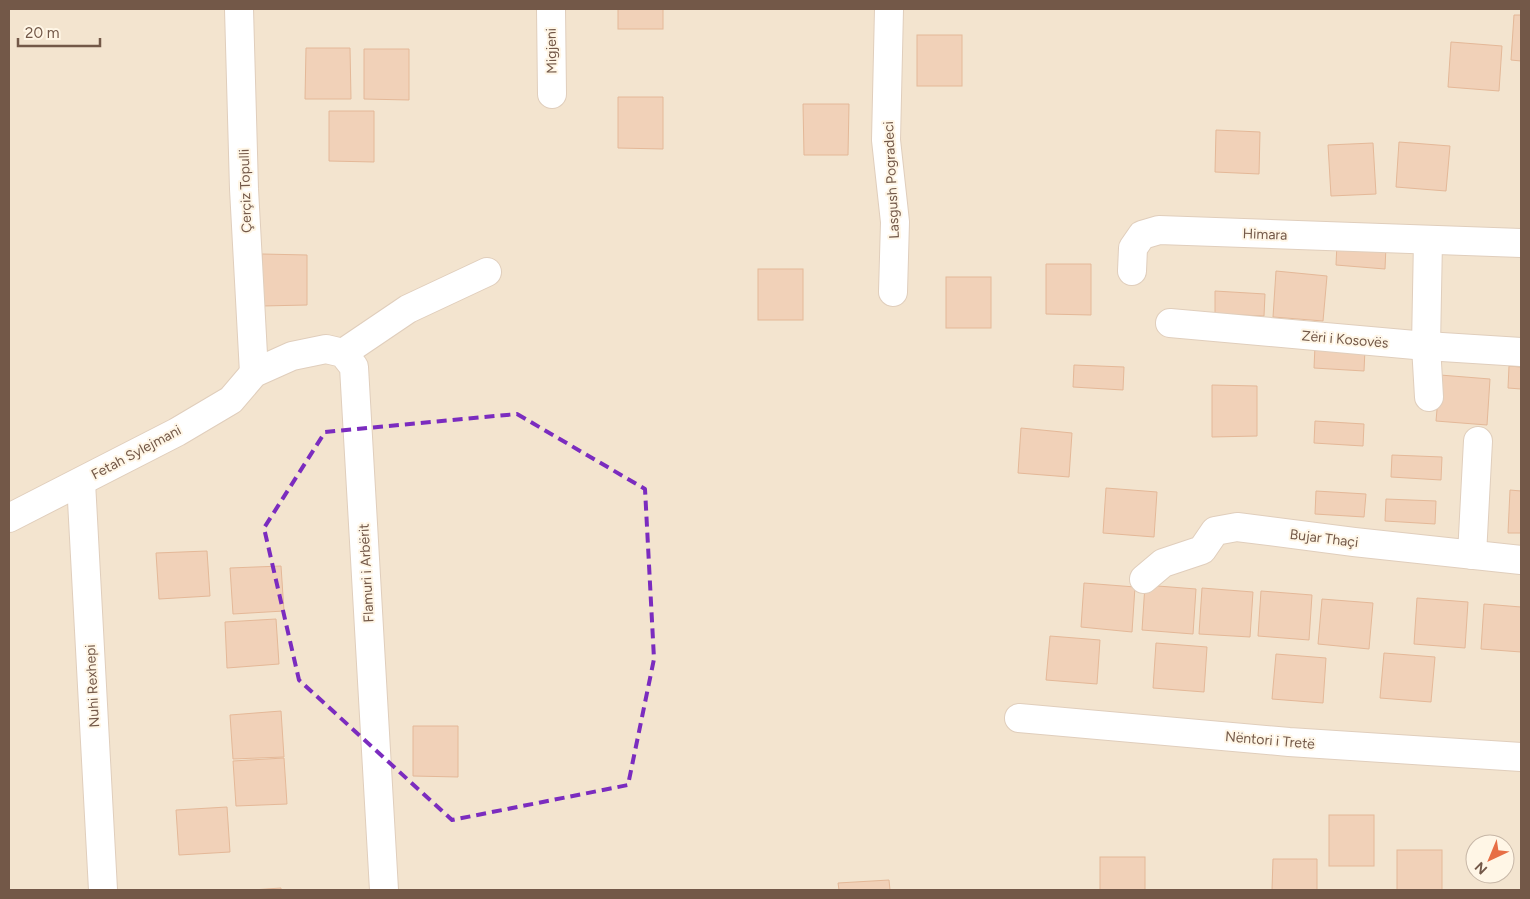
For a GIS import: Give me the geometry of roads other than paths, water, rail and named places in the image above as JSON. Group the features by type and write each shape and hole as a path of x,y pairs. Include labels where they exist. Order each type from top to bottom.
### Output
{"street":[{"name":"Çerçiz Topulli","path":"239,9 244,188 254,373"},
{"name":"Migjeni","path":"551,9 552,94"},
{"name":"Lasgush Pogradeci","path":"889,9 886,140 895,222 893,292"},
{"name":"Himara","path":"1132,271 1133,248 1142,234 1159,230 1521,243"},
{"path":"1428,240 1426,346 1429,397"},
{"path":"254,373 292,356 318,350 326,349 343,353 408,309 487,272"},
{"name":"Zëri i Kosovës","path":"1170,323 1426,346 1521,352"},
{"name":"Flamuri i Arbërit","path":"343,353 354,367 384,890"},
{"name":"Fetah Sylejmani","path":"9,518 177,432 231,400 254,373"},
{"path":"1472,555 1478,441"},
{"name":"Nuhi Rexhepi","path":"81,482 103,890"},
{"name":"Bujar Thaçi","path":"1144,579 1163,563 1202,550 1215,531 1237,526 1354,542 1521,560"},
{"name":"Nëntori i Tretë","path":"1019,718 1289,742 1521,757"}]}
